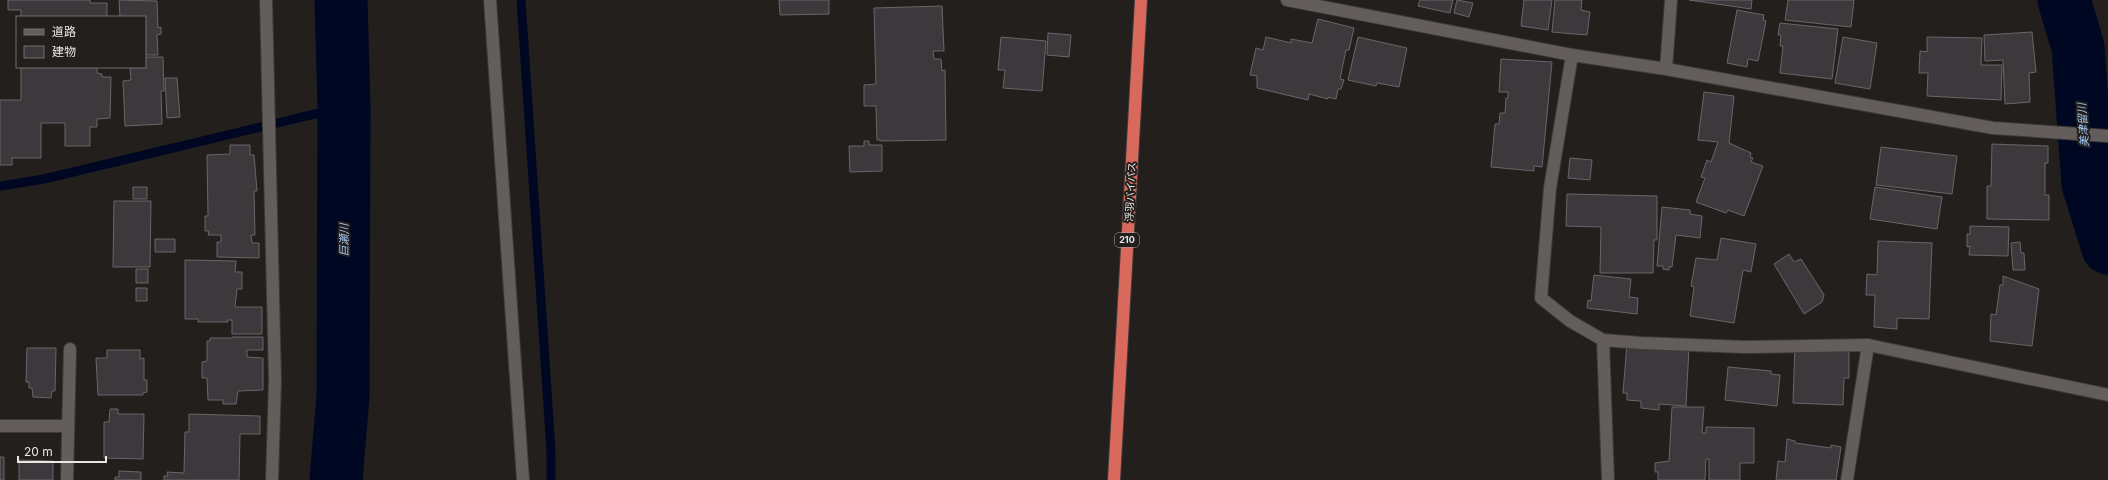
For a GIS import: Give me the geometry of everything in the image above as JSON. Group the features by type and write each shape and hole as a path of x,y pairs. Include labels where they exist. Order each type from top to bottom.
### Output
{"highway":[{"name":"浮羽バイパス","path":"1114,480 1140,0"}],"street":[{"path":"266,0 275,380 272,480"},
{"path":"490,0 523,480"},
{"path":"1287,0 1572,55 1666,69 1993,128 2108,136"},
{"path":"1666,69 1670,0"},
{"path":"1572,55 1550,188 1541,298 1570,321 1603,340 1641,343 1745,346 1868,345 2108,395"},
{"path":"1603,340 1608,480"},
{"path":"1847,480 1868,345"},
{"path":"67,480 70,350"},
{"path":"0,426 68,426"}],"building":[{"path":"8,0 90,0 90,3 107,3 107,16 21,16 21,10 8,10"},
{"path":"119,0 157,1 158,28 161,27 161,34 157,35 158,55 146,55 146,16 120,16"},
{"path":"779,0 829,0 829,14 780,15"},
{"path":"1420,0 1453,0 1450,13 1418,6"},
{"path":"1457,0 1473,3 1469,17 1454,13"},
{"path":"1524,0 1552,0 1548,30 1521,26"},
{"path":"1555,0 1582,0 1581,10 1590,12 1587,35 1552,32"},
{"path":"1689,0 1752,0 1751,9"},
{"path":"1788,0 1854,0 1851,27 1785,20"},
{"path":"942,6 944,51 933,51 934,59 941,59 942,71 945,70 946,140 877,140 876,106 864,106 864,85 876,84 874,8"},
{"path":"1737,10 1764,15 1763,20 1766,21 1758,61 1748,59 1747,67 1727,63"},
{"path":"1318,19 1354,28 1349,50 1346,50 1340,79 1344,80 1341,89 1338,89 1336,99 1328,97 1328,99 1309,94 1308,100 1257,88 1257,76 1250,75 1256,48 1263,50 1266,37 1291,43 1291,39 1312,43"},
{"path":"1780,23 1838,29 1832,79 1780,73 1783,46 1780,46 1781,35 1778,35"},
{"path":"2032,32 2036,72 2029,73 2030,102 2005,104 2003,60 1985,61 1984,35"},
{"path":"1048,33 1071,35 1069,57 1047,55"},
{"path":"1001,37 1046,41 1042,91 1003,88 1005,70 998,70"},
{"path":"1358,37 1407,48 1399,87 1377,83 1376,86 1348,80"},
{"path":"1843,37 1877,43 1870,89 1835,83"},
{"path":"1927,37 1982,38 1981,65 2002,65 2001,100 1927,96 1928,73 1919,73 1920,51 1927,52"},
{"path":"146,57 163,57 164,91 161,91 162,124 125,126 123,81 131,80 130,68 146,68"},
{"path":"1501,59 1552,62 1542,167 1534,166 1534,171 1491,167 1495,124 1499,124 1500,113 1505,113 1506,98 1508,98 1508,92 1499,92"},
{"path":"21,68 97,68 97,73 102,74 102,77 111,77 110,118 97,119 97,127 90,127 90,146 65,146 65,123 41,123 41,158 12,158 12,165 0,165 0,100 21,100"},
{"path":"165,78 177,78 180,117 167,118"},
{"path":"1704,92 1734,96 1729,143 1751,153 1750,157 1753,158 1751,162 1763,166 1744,216 1728,210 1726,213 1696,202 1705,178 1701,177 1707,160 1711,162 1718,142 1698,140"},
{"path":"864,141 869,141 869,145 882,145 882,171 850,172 849,146 864,146"},
{"path":"1992,144 2048,146 2048,163 2045,163 2045,195 2049,195 2049,220 1987,219 1987,186 1991,186"},
{"path":"230,145 250,145 250,155 254,155 257,191 254,191 255,235 251,235 252,243 259,243 259,258 217,257 217,242 221,242 221,235 208,235 209,231 205,231 205,216 208,216 207,155 230,154"},
{"path":"1881,147 1957,156 1952,194 1876,185"},
{"path":"1570,158 1592,160 1590,180 1568,178"},
{"path":"133,187 147,187 147,199 133,199"},
{"path":"1875,187 1942,197 1937,229 1870,219"},
{"path":"1567,194 1657,196 1657,240 1654,240 1653,273 1600,273 1601,227 1566,226"},
{"path":"114,201 151,201 150,267 113,267"},
{"path":"1662,207 1690,210 1690,214 1702,216 1700,238 1676,235 1672,267 1669,267 1669,270 1663,269 1663,266 1657,266"},
{"path":"1970,226 2009,227 2008,256 1969,255 1970,246 1967,247 1967,234 1970,234"},
{"path":"1721,238 1756,244 1751,272 1743,270 1734,323 1690,316 1694,287 1691,286 1696,258 1717,260"},
{"path":"155,239 175,239 175,252 155,252"},
{"path":"1878,241 1932,243 1929,319 1897,318 1897,329 1874,327 1875,295 1866,295 1867,274 1877,275"},
{"path":"2020,242 2021,253 2024,253 2025,270 2013,270 2011,243"},
{"path":"1789,254 1794,262 1801,259 1824,295 1822,302 1804,314 1774,264"},
{"path":"185,260 236,261 235,272 242,272 242,289 237,289 235,307 262,307 262,334 232,334 232,320 227,320 228,322 198,322 198,319 185,319"},
{"path":"136,269 148,269 148,283 136,283"},
{"path":"1594,275 1631,279 1629,297 1638,298 1637,314 1587,308 1588,300 1591,301"},
{"path":"2003,276 2039,289 2032,346 1990,341 1991,314 1996,315 2000,285 2003,285"},
{"path":"136,288 147,288 147,301 136,301"},
{"path":"263,337 263,350 247,350 247,357 263,358 263,390 238,391 236,404 223,404 223,400 208,400 207,378 202,378 202,362 207,361 207,341 210,341 210,338"},
{"path":"1627,343 1689,347 1686,406 1659,404 1659,410 1641,408 1641,401 1627,400 1627,393 1623,393"},
{"path":"1795,345 1849,348 1849,378 1844,378 1843,405 1793,403"},
{"path":"27,348 56,348 55,391 52,391 51,398 33,397 32,388 29,388 29,382 26,382"},
{"path":"107,350 140,350 140,359 144,358 144,380 147,380 147,392 143,393 143,395 98,395 96,358 107,358"},
{"path":"1728,367 1771,371 1771,374 1780,375 1777,406 1725,400"},
{"path":"1672,407 1704,407 1702,433 1706,433 1706,427 1754,428 1754,463 1740,463 1740,480 1709,480 1709,459 1706,459 1705,480 1658,480 1658,472 1655,472 1655,463 1669,461"},
{"path":"110,409 118,409 118,414 144,414 143,459 104,458 104,422 109,422"},
{"path":"189,414 260,416 260,434 240,434 239,480 164,480 164,476 168,476 167,472 184,473 185,432 189,432"},
{"path":"1787,439 1795,441 1795,443 1831,448 1831,445 1841,447 1836,480 1776,480 1778,461 1785,462"},
{"path":"0,457 4,457 4,480 0,480"},
{"path":"19,460 53,461 53,480 19,480"},
{"path":"119,471 141,472 141,480 115,480 115,477 119,477"}],"waterway":[{"name":"巨瀬川","path":"336,480 343,396 344,107 341,0"},
{"path":"521,0 551,451 551,480"},
{"name":"美津留川","path":"2064,0 2078,47 2088,184 2108,248"},
{"path":"0,186 44,179 344,107"}]}
